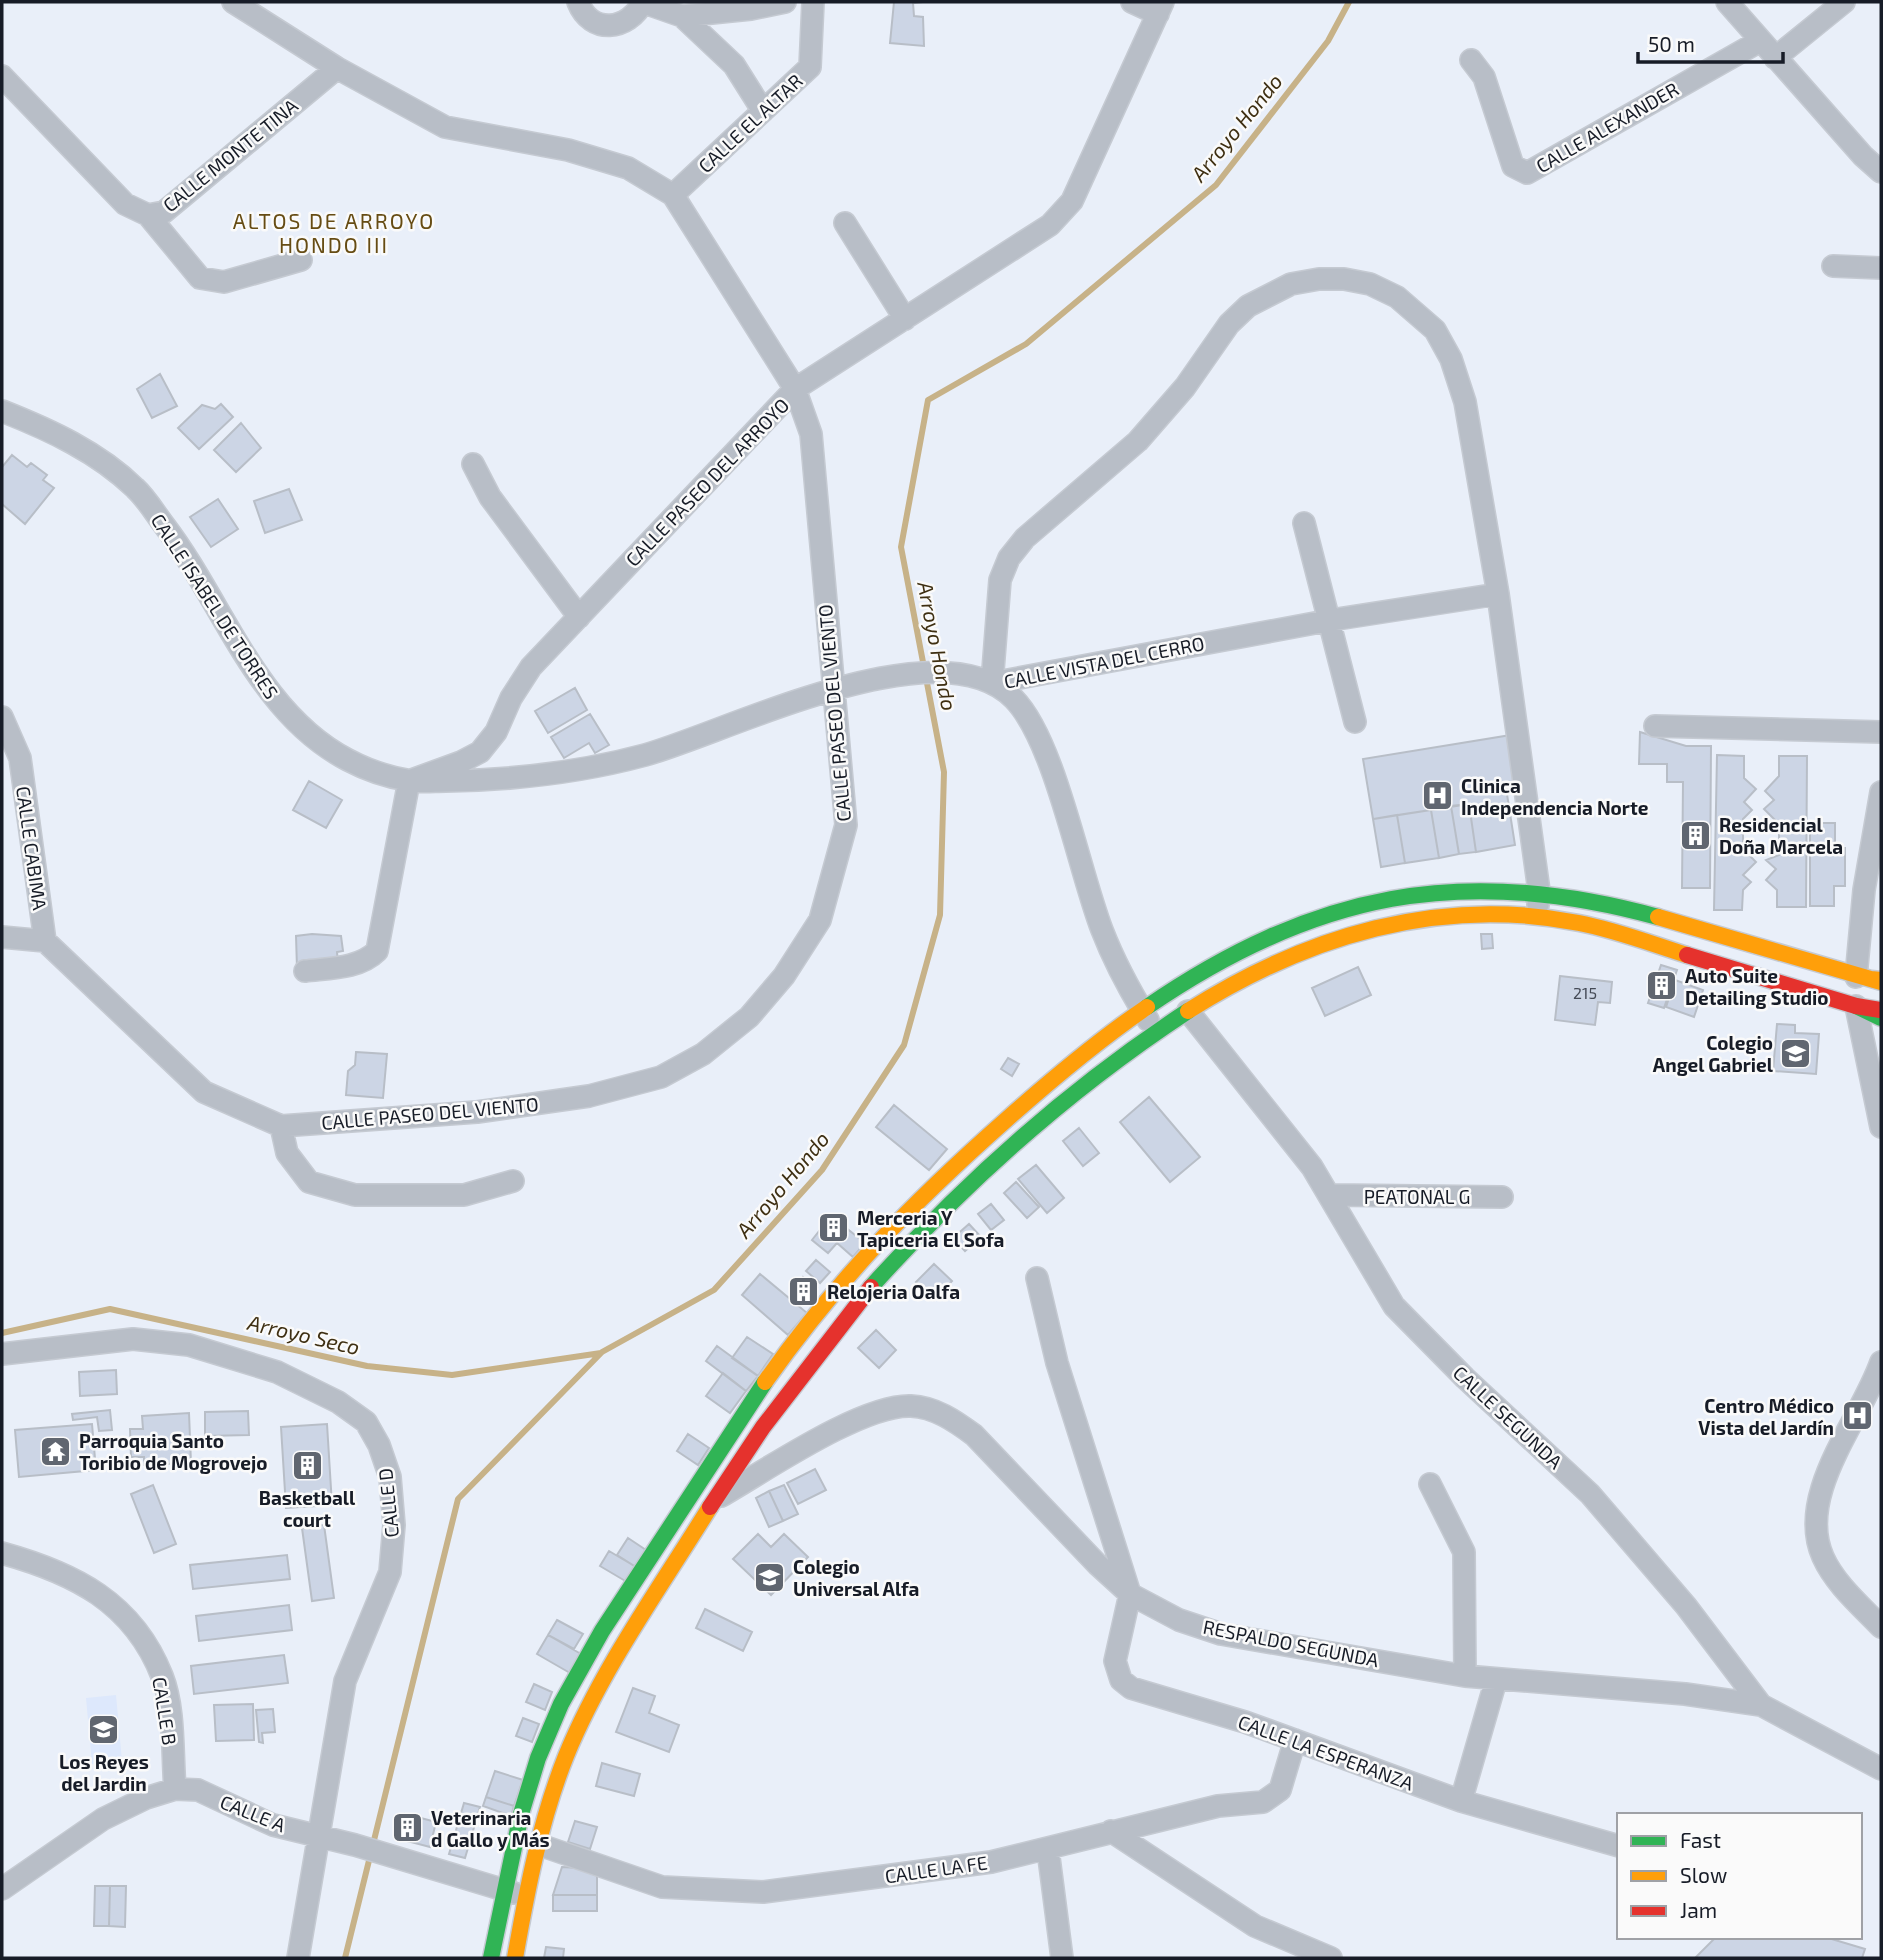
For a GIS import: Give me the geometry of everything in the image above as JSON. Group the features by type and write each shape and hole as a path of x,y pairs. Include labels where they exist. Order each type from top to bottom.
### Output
{"main road":[{"path":"491,1958 503,1890 527,1790 568,1690 705,1469 794,1340 833,1290 920,1197 1051,1080 1141,1009 1228,954 1316,916 1402,894 1454,891 1539,891 1594,899 1872,979"},
{"path":"514,1958 524,1896 537,1844 567,1753 588,1708 712,1501 837,1325 893,1259 999,1154 1096,1074 1155,1033 1242,978 1285,958 1375,927 1458,914 1537,916 1581,923 1856,1006 1881,1010"},
{"path":"1856,1006 1881,1018"}],"street":[{"path":"233,2 337,68 445,127 580,154 628,168 673,195"},
{"path":"578,2 585,16 597,24 611,26 630,19 642,2 682,16 734,65 763,111"},
{"path":"682,16 751,9 785,2"},
{"name":"CALLE EL ALTAR","path":"673,195 810,67 813,2"},
{"path":"1132,2 1161,8"},
{"path":"1727,2 1863,156 1881,172"},
{"path":"1775,58 1844,2"},
{"name":"CALLE PASEO DEL ARROYO","path":"408,781 461,762 480,752 496,732 511,698 531,667 795,389 1049,225 1072,201 1161,8"},
{"name":"CALLE ALEXANDER","path":"1471,60 1484,77 1514,166 1527,173 1760,41"},
{"name":"CALLE MONTE TINA","path":"2,76 125,204 148,215 164,212 337,68"},
{"name":"CALLE PASEO DEL VIENTO","path":"45,941 204,1092 281,1126 477,1112 589,1096 661,1077 703,1054 749,1017 784,976 820,920 846,825 811,435 795,389 673,195"},
{"path":"148,215 200,278 211,282 224,282 301,260"},
{"path":"845,223 905,319"},
{"path":"1833,265 1881,268"},
{"name":"CALLE VISTA DEL CERRO","path":"1498,594 1331,620 992,683 1000,580 1009,558 1025,538 1138,441 1185,387 1229,324 1248,306 1291,284 1319,279 1344,279 1370,284 1397,297 1435,330 1447,350 1465,402 1498,594 1539,891 1537,916"},
{"name":"CALLE ISABEL DE TORRES","path":"2,411 48,429 100,460 137,489 181,548 280,706 304,729 348,760 408,781 474,781 556,772 643,755 832,689 883,679 938,672 965,675 992,683"},
{"path":"473,464 491,497 579,617"},
{"path":"1304,523 1355,722"},
{"path":"992,683 1016,701 1045,754 1102,929 1155,1033"},
{"name":"CALLE CABIMA","path":"2,717 20,758 45,941 2,937"},
{"path":"1655,726 1881,732"},
{"path":"305,971 356,964 377,951 408,781"},
{"path":"1872,979 1864,890 1881,792"},
{"path":"1856,1006 1881,1127"},
{"name":"CALLE SEGUNDA","path":"1188,1012 1332,1195 1394,1306 1465,1378 1590,1494 1686,1606 1761,1704 1881,1769"},
{"path":"281,1126 287,1153 309,1182 355,1195 464,1195 513,1181"},
{"name":"PEATONAL G","path":"1332,1195 1503,1197"},
{"path":"1037,1278 1057,1363 1130,1594"},
{"name":"CALLE D","path":"2,1354 133,1339 166,1340 277,1372 338,1402 366,1422 379,1445 390,1477 394,1525 390,1572 345,1681 298,1958"},
{"path":"1881,1362 1872,1390 1829,1469 1818,1496 1817,1526 1822,1556 1839,1582 1881,1627"},
{"name":"RESPALDO SEGUNDA","path":"712,1501 876,1412 909,1406 926,1408 957,1422 974,1435 1097,1564 1130,1594 1179,1620 1222,1634 1465,1676 1685,1694 1761,1704"},
{"path":"1430,1484 1464,1552 1465,1676"},
{"name":"CALLE B","path":"2,1553 48,1566 88,1586 120,1609 144,1640 163,1677 175,1788"},
{"name":"CALLE LA ESPERANZA","path":"1130,1594 1115,1661 1121,1681 1131,1688 1294,1740 1461,1801 1617,1845"},
{"path":"1461,1801 1496,1679"},
{"name":"CALLE LA FE","path":"537,1844 662,1887 763,1892 990,1862 1048,1850 1111,1831 1218,1806 1263,1802 1280,1790 1294,1740"},
{"path":"2,1889 103,1819 145,1798 175,1788"},
{"name":"CALLE A","path":"175,1788 198,1790 273,1825 355,1845 524,1896"},
{"path":"1111,1831 1255,1926 1332,1958"},
{"path":"1048,1850 1062,1958"}],"shaded area":[{"name":"Los Reyes del Jardin","path":"116,1695 122,1761 92,1764 86,1698"}],"building":[{"path":"894,2 923,2 913,3 914,16 923,17 924,46 890,43"},
{"path":"160,374 177,406 152,418 137,389"},
{"path":"221,404 233,417 199,449 178,428 202,405 215,409"},
{"path":"241,423 261,448 236,472 214,450"},
{"path":"12,455 27,467 31,463 47,475 43,480 54,488 25,524 2,504 2,467"},
{"path":"289,489 302,520 265,533 254,501"},
{"path":"218,499 238,529 211,547 190,517"},
{"path":"575,688 587,710 548,733 535,711"},
{"path":"590,714 609,745 595,753 589,743 564,758 551,737"},
{"name":"Residencial Doña Marcela","path":"1640,732 1686,746 1711,746 1710,888 1682,888 1683,782 1667,782 1667,764 1639,764"},
{"name":"Clinica Independencia Norte","path":"1511,735 1519,786 1506,788 1515,845 1476,852 1469,804 1373,819 1363,759"},
{"name":"Residencial Doña Marcela","path":"1717,755 1744,756 1744,778 1756,789 1744,802 1752,810 1743,819 1743,849 1756,862 1743,875 1751,882 1743,890 1742,910 1714,910"},
{"path":"1779,756 1807,756 1806,907 1777,907 1777,890 1766,880 1776,869 1766,860 1779,855 1779,824 1764,809 1774,800 1765,791 1779,776"},
{"path":"309,781 342,800 326,828 293,810"},
{"path":"1469,804 1476,852 1459,854 1451,806"},
{"path":"1451,806 1459,854 1439,858 1431,810"},
{"name":"Clinica Independencia Norte","path":"1431,810 1439,858 1405,863 1397,815"},
{"path":"1397,815 1405,863 1381,867 1373,819"},
{"path":"1810,823 1835,823 1835,848 1845,848 1845,886 1834,886 1834,906 1810,906"},
{"path":"1481,934 1492,934 1493,948 1482,949"},
{"path":"296,936 341,936 343,951 337,952 338,963 297,968"},
{"name":"Auto Suite Detailing Studio","path":"1661,965 1677,970 1664,1008 1648,1003"},
{"path":"1358,967 1371,995 1325,1016 1312,988"},
{"path":"1560,976 1612,982 1610,1003 1598,1002 1595,1025 1555,1020"},
{"path":"1675,980 1703,990 1694,1017 1666,1007"},
{"name":"Colegio Angel Gabriel","path":"1777,1024 1795,1025 1795,1033 1819,1034 1816,1074 1773,1071"},
{"path":"356,1052 387,1054 383,1098 346,1095 348,1071 355,1065"},
{"path":"1008,1058 1019,1064 1012,1076 1001,1069"},
{"path":"1149,1097 1200,1157 1170,1182 1120,1122"},
{"path":"894,1105 947,1149 929,1170 876,1127"},
{"path":"1079,1128 1099,1153 1083,1166 1063,1141"},
{"path":"1036,1165 1064,1198 1047,1213 1018,1179"},
{"path":"1016,1182 1039,1207 1027,1218 1004,1193"},
{"path":"991,1204 1004,1220 991,1230 978,1214"},
{"name":"Merceria Y Tapiceria El Sofa","path":"831,1216 865,1243 853,1257 837,1243 828,1253 812,1240"},
{"path":"969,1224 981,1237 965,1251 953,1238"},
{"path":"816,1260 830,1272 820,1283 806,1271"},
{"path":"934,1264 952,1281 934,1300 916,1282"},
{"path":"760,1274 807,1313 788,1335 742,1295"},
{"name":"Relojeria Oalfa","path":"803,1277 817,1288 805,1304 791,1293"},
{"path":"876,1330 896,1350 879,1368 858,1348"},
{"path":"747,1337 773,1354 758,1376 732,1358"},
{"path":"717,1346 758,1376 746,1391 706,1361"},
{"path":"116,1370 117,1394 80,1396 79,1372"},
{"path":"723,1373 746,1391 730,1413 706,1396"},
{"path":"110,1410 112,1430 99,1431 97,1417 73,1420 72,1414"},
{"path":"248,1411 249,1435 205,1436 205,1412"},
{"path":"189,1413 191,1463 144,1465 144,1457 131,1457 130,1429 143,1429 142,1416"},
{"path":"92,1424 96,1470 19,1477 15,1430"},
{"name":"Basketball court","path":"327,1424 332,1505 286,1508 281,1427"},
{"path":"688,1434 709,1448 698,1465 677,1451"},
{"path":"815,1469 826,1490 798,1504 787,1483"},
{"path":"153,1485 176,1544 154,1553 131,1494"},
{"path":"784,1485 798,1514 783,1521 769,1491"},
{"path":"769,1491 783,1521 769,1527 756,1498"},
{"path":"324,1525 334,1598 312,1601 302,1528"},
{"name":"Colegio Universal Alfa","path":"758,1534 771,1547 784,1534 808,1557 771,1595 733,1559"},
{"path":"628,1538 646,1550 636,1567 617,1555"},
{"path":"609,1551 636,1567 627,1582 600,1566"},
{"path":"287,1555 290,1579 193,1589 190,1565"},
{"path":"289,1605 292,1630 199,1641 196,1616"},
{"path":"705,1609 752,1632 743,1651 696,1628"},
{"path":"557,1620 583,1634 574,1649 548,1635"},
{"path":"548,1635 581,1654 570,1673 537,1654"},
{"path":"284,1655 288,1683 194,1694 191,1666"},
{"path":"534,1684 552,1692 545,1710 526,1702"},
{"path":"633,1688 655,1696 649,1713 679,1725 669,1752 616,1732"},
{"path":"253,1704 254,1740 216,1741 214,1705"},
{"path":"273,1709 275,1732 262,1733 263,1743 259,1742 256,1710"},
{"path":"523,1718 539,1724 532,1742 516,1736"},
{"path":"602,1763 640,1774 634,1796 596,1786"},
{"path":"495,1771 523,1780 514,1806 486,1797"},
{"path":"486,1797 514,1806 511,1816 483,1806"},
{"path":"464,1803 480,1807 465,1858 449,1854"},
{"name":"Veterinaria d Gallo y Más","path":"405,1814 417,1817 411,1842 398,1839"},
{"path":"417,1817 436,1822 430,1847 411,1842"},
{"path":"575,1821 597,1827 590,1849 568,1842"},
{"path":"562,1867 597,1869 597,1895 553,1895"},
{"path":"95,1886 110,1886 109,1926 94,1926"},
{"path":"110,1886 126,1886 125,1927 109,1926"},
{"path":"553,1895 597,1895 597,1911 553,1911"},
{"path":"1714,1939 1832,1939 1865,1949 1862,1958 1695,1958"},
{"path":"546,1947 564,1949 563,1958 544,1958"}],"waterway":[{"name":"Arroyo Hondo","path":"345,1958 458,1499 602,1352 714,1290 822,1170 904,1045 940,915 944,772 901,547 928,400 1026,344 1216,185 1328,41 1349,2"},
{"name":"Arroyo Seco","path":"2,1333 110,1309 367,1366 452,1375 601,1353"}],"traffic: fast":[{"path":"1147,1007 1209,968 1269,937 1330,914 1391,899 1454,892 1519,892 1587,901 1658,917"},
{"path":"1856,1006 1881,1018"},
{"path":"871,1287 943,1211 1020,1139 1101,1072 1188,1011"},
{"path":"491,1958 521,1814 538,1758 561,1704 602,1631 765,1382"}],"traffic: slow":[{"path":"1188,1011 1279,962 1327,943 1376,928 1425,919 1476,914 1527,916 1579,923 1687,955"},
{"path":"1658,917 1881,982"},
{"path":"1871,979 1881,980"},
{"path":"765,1382 848,1276 907,1212 1057,1076 1147,1007"},
{"path":"515,1958 542,1831 557,1781 580,1723 614,1660 710,1507"}],"traffic: jam":[{"path":"1687,955 1856,1006 1880,1010"},
{"path":"710,1507 763,1427 871,1287"}],"place":[{"name":"Clinica Independencia Norte","path":"1438,796"},
{"name":"Residencial Doña Marcela","path":"1696,835"},
{"name":"Auto Suite Detailing Studio","path":"1662,986"},
{"name":"Colegio Angel Gabriel","path":"1796,1053"},
{"name":"Merceria Y Tapiceria El Sofa","path":"834,1228"},
{"name":"Relojeria Oalfa","path":"804,1291"},
{"name":"Centro Médico Vista del Jardín","path":"1857,1416"},
{"name":"Parroquia Santo Toribio de Mogrovejo","path":"56,1451"},
{"name":"Basketball court","path":"307,1466"},
{"name":"Colegio Universal Alfa","path":"770,1577"},
{"name":"Los Reyes del Jardin","path":"104,1730"},
{"name":"Veterinaria d Gallo y Más","path":"408,1828"}],"district":[{"name":"ALTOS DE ARROYO HONDO III","path":"334,232"}]}
